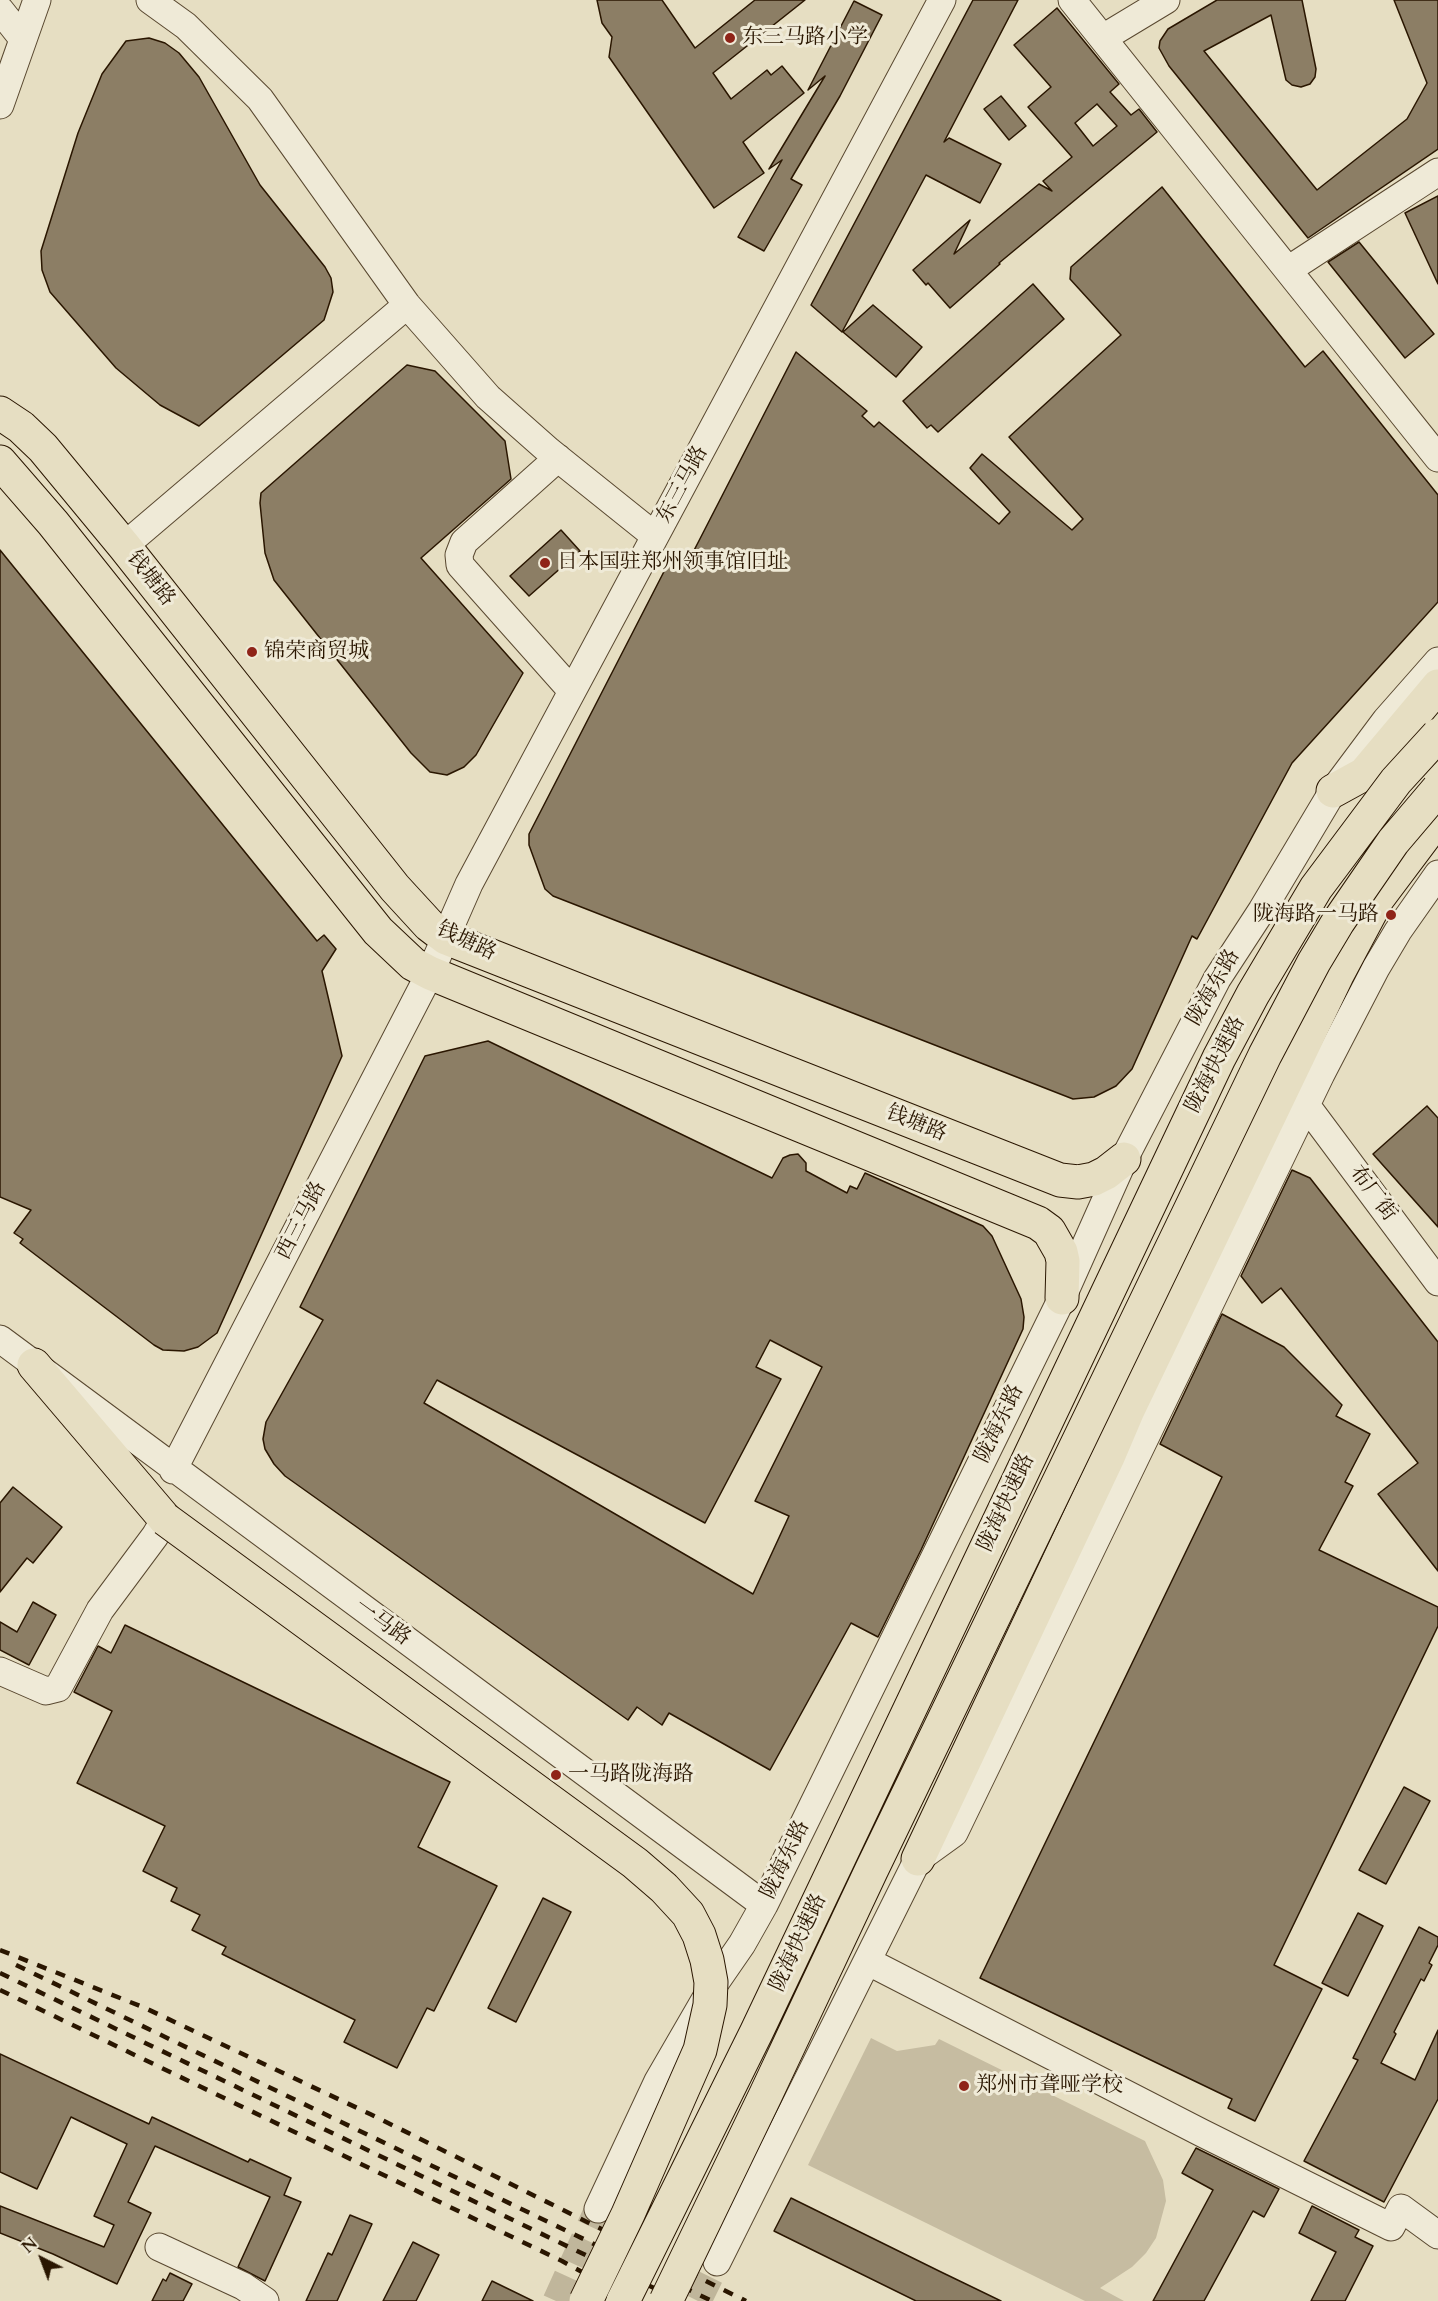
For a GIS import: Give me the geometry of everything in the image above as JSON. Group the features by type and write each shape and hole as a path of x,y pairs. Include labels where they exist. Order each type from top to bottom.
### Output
{"main road":[{"name":"钱塘路","path":"0,413 21,427 43,448 124,546 395,888 429,925 446,938 1060,1180 1078,1182 1094,1179 1124,1159"},
{"name":"钱塘路","path":"0,462 53,523 378,931 398,952 430,973 1038,1223 1049,1231 1061,1252 1063,1261 1062,1298"},
{"path":"1333,791 1364,774 1438,686"},
{"name":"陇海快速路","path":"623,2301 756,2033 1219,1058 1253,994 1316,888 1396,781 1438,735"},
{"name":"陇海快速路","path":"666,2301 1265,1055 1338,922 1393,842 1438,789"},
{"path":"918,1859 1128,1410 1358,932 1378,898 1438,818"},
{"path":"34,1365 165,1519 635,1863 664,1888 688,1914 704,1952 711,1982 710,2005 700,2050 628,2214 586,2301"}],"street":[{"path":"0,105 38,0"},
{"path":"150,0 186,26 260,99 407,305 488,397 558,458 655,536"},
{"path":"1072,0 1438,458"},
{"path":"1103,38 1166,0"},
{"name":"东三马路","path":"430,973 469,884 655,536 932,4"},
{"path":"0,10 23,39"},
{"path":"1288,270 1438,172"},
{"path":"124,546 407,305"},
{"path":"558,458 464,542 459,555 460,565 572,691"},
{"name":"陇海东路","path":"598,2209 658,2081 713,1986 765,1905 1062,1298 1124,1159 1217,979 1262,910 1333,791 1386,720 1438,662"},
{"path":"717,2262 869,1962 918,1859 954,1833 1306,1106 1376,968 1398,931 1438,874"},
{"name":"西三马路","path":"173,1470 430,973"},
{"name":"布厂街","path":"1306,1106 1438,1282"},
{"name":"一马路","path":"0,1340 765,1905"},
{"path":"0,1671 46,1691 58,1688 100,1610 165,1519"},
{"path":"869,1962 1391,2227 1401,2208 1438,2235"},
{"path":"159,2247 243,2286 265,2301"}],"shaded area":[{"path":"871,2038 897,2051 935,2045 939,2039 1145,2141 1163,2180 1166,2201 1156,2238 1146,2253 1132,2267 1100,2288 1124,2301 1085,2301 808,2165"}],"building":[{"path":"597,0 662,0 695,48 755,0 805,0 713,73 731,99 767,70 771,75 782,66 804,93 743,142 764,173 714,208 609,57 612,37 602,23"},
{"path":"973,0 1018,0 944,142 949,138 1001,164 980,203 926,175 842,332 811,305"},
{"path":"1217,0 1302,0 1316,69 1315,77 1310,84 1301,87 1292,85 1286,80 1271,15 1204,51 1317,190 1407,119 1427,83 1394,0 1438,0 1438,149 1308,238 1169,66 1159,48 1160,41 1168,29"},
{"path":"854,1 882,15 840,96 791,179 802,185 764,251 738,237 782,160 769,169 825,76 808,90"},
{"path":"1057,8 1119,84 1110,92 1131,115 1139,109 1157,132 999,263 950,308 913,270 970,220 954,254 1039,184 1052,191 1043,181 1072,157 1028,107 1051,87 1014,45","holes":["1097,104 1117,126 1093,146 1075,123"]},
{"path":"149,38 165,43 179,53 199,77 260,185 325,267 331,278 333,292 324,320 199,426 160,405 116,368 50,292 42,270 41,251 78,133 102,74 126,41"},
{"path":"1001,96 1026,126 1009,140 984,109"},
{"path":"1162,187 1305,367 1323,351 1438,495 1438,602 1292,763 1197,939 1192,936 1132,1069 1116,1086 1094,1097 1073,1099 553,896 545,889 529,845 529,834 672,556 687,564 796,352 867,411 862,416 874,427 879,422 999,524 1010,512 970,468 982,454 1072,530 1083,519 1009,437 1121,335 1070,279 1071,267"},
{"path":"1438,196 1438,284 1405,213"},
{"path":"1359,242 1434,334 1405,358 1328,262"},
{"path":"1033,284 1064,319 938,432 931,425 927,428 903,401"},
{"path":"873,305 922,347 896,377 843,332"},
{"path":"407,365 435,371 505,441 511,479 421,558 523,673 476,755 464,767 447,775 430,772 411,753 274,580 265,553 260,503 261,493"},
{"name":"日本国驻郑州领事馆旧址","path":"561,530 580,551 529,596 510,576"},
{"path":"0,550 317,941 324,935 336,949 322,971 342,1056 217,1333 198,1347 184,1351 163,1350 154,1345 20,1243 23,1239 14,1233 31,1210 0,1197"},
{"path":"488,1041 772,1178 783,1158 798,1154 806,1163 806,1171 847,1193 850,1186 857,1189 865,1173 983,1226 992,1236 1021,1299 1023,1329 921,1550 878,1637 851,1623 770,1770 669,1713 662,1725 637,1707 628,1720 285,1476 265,1449 263,1439 266,1422 323,1320 300,1307 425,1056","holes":["770,1340 822,1367 755,1501 789,1516 753,1594 424,1403 437,1380 705,1523 781,1379 756,1367"]},
{"path":"1427,1106 1438,1118 1438,1227 1373,1154"},
{"path":"1292,1170 1310,1178 1438,1342 1438,1571 1378,1494 1418,1463 1281,1288 1262,1303 1241,1276"},
{"path":"1222,1314 1284,1347 1342,1405 1336,1416 1370,1434 1345,1482 1353,1486 1319,1550 1438,1607 1438,1626 1274,1965 1322,1989 1255,2121 1228,2108 1232,2099 980,1978 1222,1477 1160,1444"},
{"path":"13,1487 62,1527 33,1563 27,1558 0,1592 0,1503"},
{"path":"33,1602 56,1615 29,1665 0,1650 0,1622 17,1632"},
{"path":"125,1625 450,1782 418,1847 497,1886 434,2011 427,2008 397,2068 344,2042 355,2020 222,1954 226,1947 192,1930 200,1915 171,1901 177,1888 143,1871 165,1826 77,1783 112,1711 74,1692 98,1646 111,1653"},
{"path":"1404,1787 1430,1801 1386,1884 1359,1870"},
{"path":"543,1898 571,1912 516,2022 488,2008"},
{"path":"1358,1913 1383,1926 1348,1996 1322,1983"},
{"path":"1419,1927 1438,1937 1438,1945 1429,1963 1432,1965 1424,1981 1421,1979 1381,2063 1415,2080 1438,2030 1438,2099 1384,2202 1304,2161 1358,2060 1353,2058"},
{"path":"0,2054 149,2124 152,2117 248,2162 250,2159 291,2178 284,2195 301,2202 265,2281 238,2267 270,2197 155,2146 128,2202 151,2213 117,2284 53,2254 0,2233 0,2206 104,2247 114,2225 94,2216 127,2144 71,2117 37,2189 0,2172"},
{"path":"1196,2148 1279,2189 1264,2217 1253,2211 1204,2301 1153,2301 1213,2190 1182,2173"},
{"path":"791,2198 1001,2301 916,2301 774,2231"},
{"path":"1312,2206 1359,2230 1355,2237 1373,2246 1345,2301 1311,2301 1336,2252 1299,2233"},
{"path":"350,2215 372,2224 337,2301 306,2301 328,2253 332,2255"},
{"path":"413,2242 439,2255 416,2301 383,2301"},
{"path":"170,2273 192,2284 183,2301 152,2301 163,2279 166,2281"},
{"path":"492,2281 533,2301 482,2301"}],"tunnel":[{"path":"556,2301 598,2209"},
{"path":"698,2301 717,2262"}],"railway":[{"path":"0,1950 145,2008 370,2114 746,2301"},
{"path":"16,1965 712,2301"},
{"path":"0,1973 681,2301"},
{"path":"0,1990 562,2261 635,2301"}],"place":[{"name":"东三马路小学","path":"730,38"},
{"name":"日本国驻郑州领事馆旧址","path":"545,563"},
{"name":"锦荣商贸城","path":"252,652"},
{"name":"陇海路一马路","path":"1391,915"},
{"name":"一马路陇海路","path":"556,1775"},
{"name":"郑州市聋哑学校","path":"964,2086"}]}
